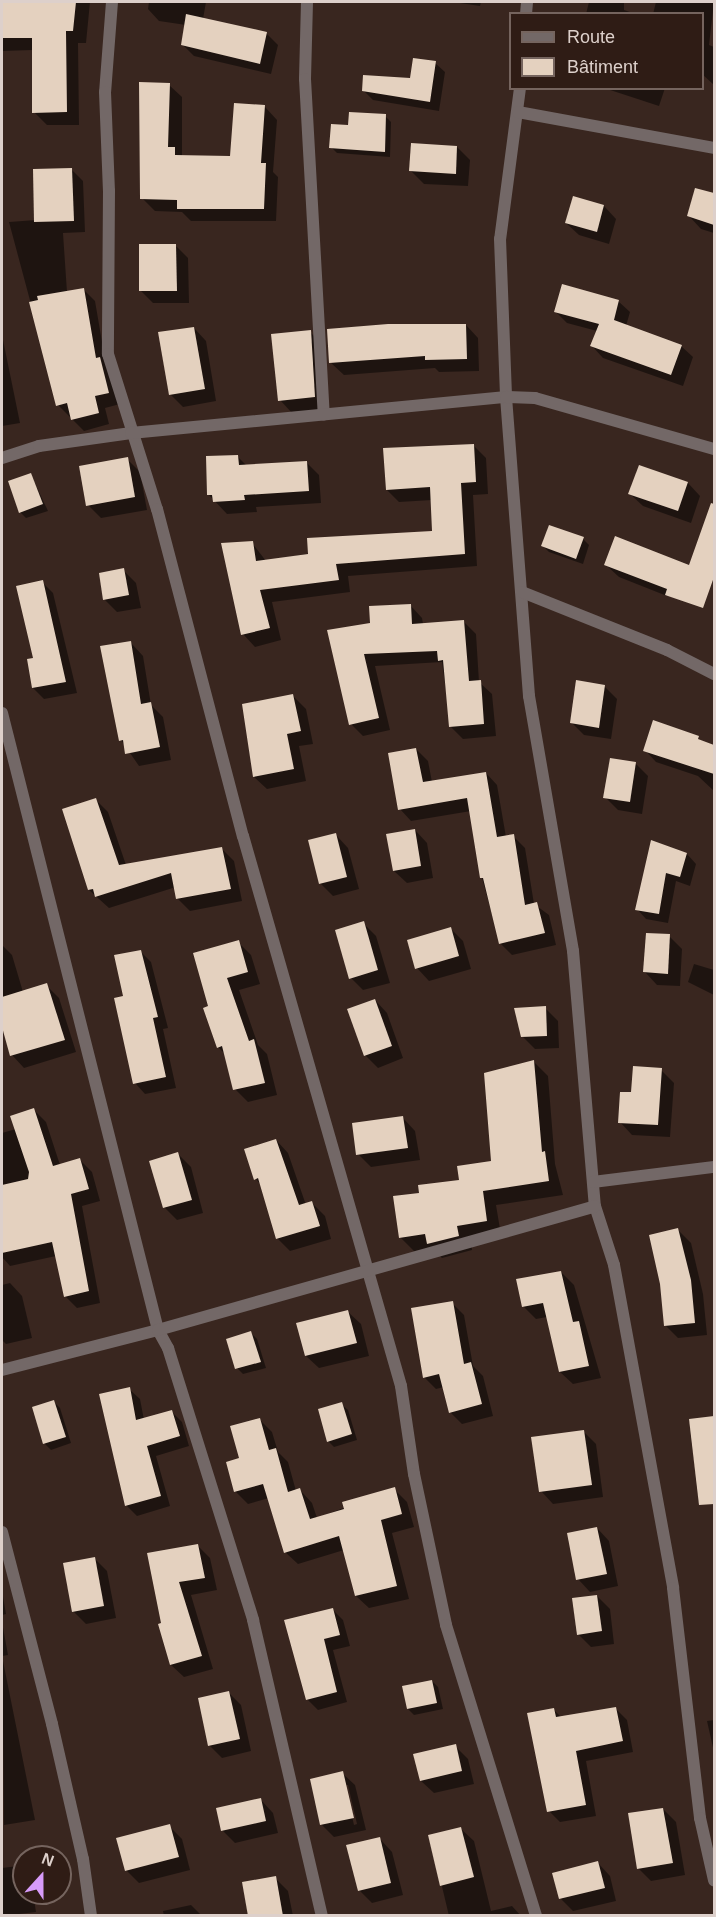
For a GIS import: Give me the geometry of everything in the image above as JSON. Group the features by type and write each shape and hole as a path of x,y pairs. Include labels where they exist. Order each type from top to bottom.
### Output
{"street":[{"path":"112,2 105,92 109,191 108,354 131,433 157,509 243,836 401,1386 414,1474 446,1625 536,1916"},
{"path":"307,2 305,79 324,414"},
{"path":"520,90 500,239 506,397 529,696 573,951 594,1206 614,1265 673,1588 700,1818 714,1880"},
{"path":"518,112 714,148"},
{"path":"2,458 39,446 131,433 506,397 535,398 714,449"},
{"path":"522,592 667,650 714,674"},
{"path":"2,713 158,1330 168,1348 253,1620 322,1916"},
{"path":"593,1182 714,1167"},
{"path":"2,1370 158,1330 594,1206"},
{"path":"2,1533 55,1736 83,1859 91,1916"}],"building":[{"path":"2,2 76,2 73,31 66,31 67,112 32,113 32,38 2,38"},
{"path":"186,14 267,32 260,64 181,45"},
{"path":"413,58 436,61 430,102 362,91 363,75 410,78"},
{"path":"139,82 170,83 168,147 175,147 175,155 230,156 234,103 265,105 261,163 266,163 264,209 177,209 177,200 140,199"},
{"path":"349,112 386,114 385,152 329,148 331,124 348,125"},
{"path":"411,143 457,146 456,174 409,171"},
{"path":"72,168 74,221 34,222 33,169"},
{"path":"695,188 714,193 714,225 687,216"},
{"path":"573,196 604,205 597,232 565,223"},
{"path":"139,244 176,244 177,291 139,291"},
{"path":"562,284 619,300 614,320 682,345 671,375 590,346 599,324 554,312"},
{"path":"84,288 96,358 100,357 109,393 95,396 99,413 71,420 67,403 56,406 29,302 38,300 37,296"},
{"path":"388,324 466,324 467,359 425,360 425,356 329,363 327,329"},
{"path":"194,327 205,389 169,395 158,332"},
{"path":"311,330 315,397 278,401 271,334"},
{"path":"474,444 476,482 461,483 465,554 336,564 339,580 260,590 270,628 241,635 221,543 253,541 256,561 308,554 307,538 432,531 430,487 386,490 383,448"},
{"path":"238,455 239,465 307,461 309,491 244,495 245,500 213,502 212,495 207,495 206,456"},
{"path":"128,457 135,497 86,506 79,466"},
{"path":"639,465 688,482 678,511 628,494"},
{"path":"31,473 43,504 19,513 8,481"},
{"path":"711,503 714,504 714,577 703,608 665,595 667,589 604,565 615,536 689,565"},
{"path":"549,525 584,537 576,559 541,546"},
{"path":"124,568 129,595 103,600 99,573"},
{"path":"43,580 66,682 32,688 27,659 33,658 16,586"},
{"path":"411,604 412,624 464,620 469,681 481,680 484,724 449,727 443,660 438,661 437,651 364,654 379,718 349,725 327,630 370,623 369,606"},
{"path":"131,641 141,704 151,702 160,747 125,754 123,740 119,741 100,646"},
{"path":"576,680 605,685 599,728 570,723"},
{"path":"293,694 301,731 287,734 294,769 253,777 242,704"},
{"path":"653,720 699,736 698,739 714,745 714,774 643,751"},
{"path":"416,748 423,782 486,772 497,837 514,834 525,905 537,902 545,933 499,944 483,878 480,878 467,798 398,810 388,753"},
{"path":"610,758 636,762 630,802 603,798"},
{"path":"96,798 119,865 222,847 231,889 176,899 171,873 95,897 93,889 88,890 62,809"},
{"path":"415,829 421,866 393,871 386,834"},
{"path":"336,833 347,877 319,884 308,840"},
{"path":"651,840 687,853 680,877 666,873 659,914 635,910"},
{"path":"364,921 378,970 349,979 335,930"},
{"path":"451,927 459,956 415,969 407,940"},
{"path":"646,933 670,934 668,974 643,972"},
{"path":"239,940 248,972 227,978 249,1041 254,1039 265,1083 233,1090 222,1046 217,1048 203,1008 208,1006 193,953"},
{"path":"141,950 158,1017 153,1018 166,1077 133,1084 114,998 123,996 114,955"},
{"path":"47,983 65,1040 10,1056 2,1027 2,997"},
{"path":"375,999 392,1046 364,1056 347,1009"},
{"path":"546,1006 547,1036 521,1037 514,1008"},
{"path":"534,1060 542,1152 545,1151 549,1181 483,1191 487,1221 457,1226 459,1236 427,1244 425,1234 399,1238 393,1196 419,1193 418,1185 459,1180 457,1166 491,1161 484,1073"},
{"path":"633,1066 662,1068 658,1125 618,1123 620,1092 631,1092"},
{"path":"34,1108 53,1166 80,1158 89,1189 71,1194 89,1291 64,1297 52,1242 2,1253 2,1185 28,1179 29,1172 10,1116"},
{"path":"403,1116 408,1148 356,1155 352,1123"},
{"path":"276,1139 299,1205 312,1201 320,1226 276,1239 258,1178 254,1180 244,1149"},
{"path":"178,1152 192,1200 163,1208 149,1161"},
{"path":"678,1228 691,1280 695,1323 664,1326 660,1284 649,1235"},
{"path":"561,1271 573,1322 579,1321 589,1366 559,1372 543,1303 522,1307 516,1279"},
{"path":"453,1301 464,1364 471,1362 482,1404 449,1413 439,1374 423,1378 411,1308"},
{"path":"348,1310 357,1343 305,1356 296,1323"},
{"path":"251,1331 261,1362 235,1369 226,1339"},
{"path":"130,1387 136,1420 172,1410 180,1436 147,1446 161,1496 125,1506 99,1394"},
{"path":"54,1400 66,1437 43,1444 32,1407"},
{"path":"342,1402 352,1434 327,1442 318,1409"},
{"path":"714,1416 714,1504 699,1505 689,1419"},
{"path":"260,1418 269,1450 276,1448 288,1492 300,1488 310,1519 344,1509 342,1502 395,1487 402,1514 381,1520 397,1586 355,1596 339,1536 284,1553 263,1484 234,1492 226,1462 239,1458 230,1426"},
{"path":"584,1430 592,1485 539,1492 531,1437"},
{"path":"597,1527 607,1574 576,1580 567,1533"},
{"path":"198,1544 205,1578 179,1582 202,1656 170,1665 158,1624 161,1623 147,1553"},
{"path":"95,1557 104,1606 72,1612 63,1563"},
{"path":"597,1595 602,1631 577,1635 572,1598"},
{"path":"333,1608 340,1635 324,1639 337,1692 306,1700 284,1620"},
{"path":"432,1680 437,1703 407,1709 402,1686"},
{"path":"229,1691 240,1739 208,1746 198,1698"},
{"path":"616,1707 623,1741 576,1751 586,1805 547,1812 527,1713 554,1708 556,1717"},
{"path":"456,1744 462,1771 420,1781 413,1754"},
{"path":"343,1771 354,1818 320,1825 310,1779"},
{"path":"261,1798 266,1821 221,1831 216,1808"},
{"path":"663,1808 673,1863 637,1869 628,1813"},
{"path":"170,1824 179,1857 125,1871 116,1838"},
{"path":"461,1827 474,1877 440,1886 428,1835"},
{"path":"380,1837 391,1883 358,1891 346,1845"},
{"path":"598,1861 605,1888 559,1899 552,1873"},
{"path":"276,1876 283,1916 248,1916 242,1882"}]}
